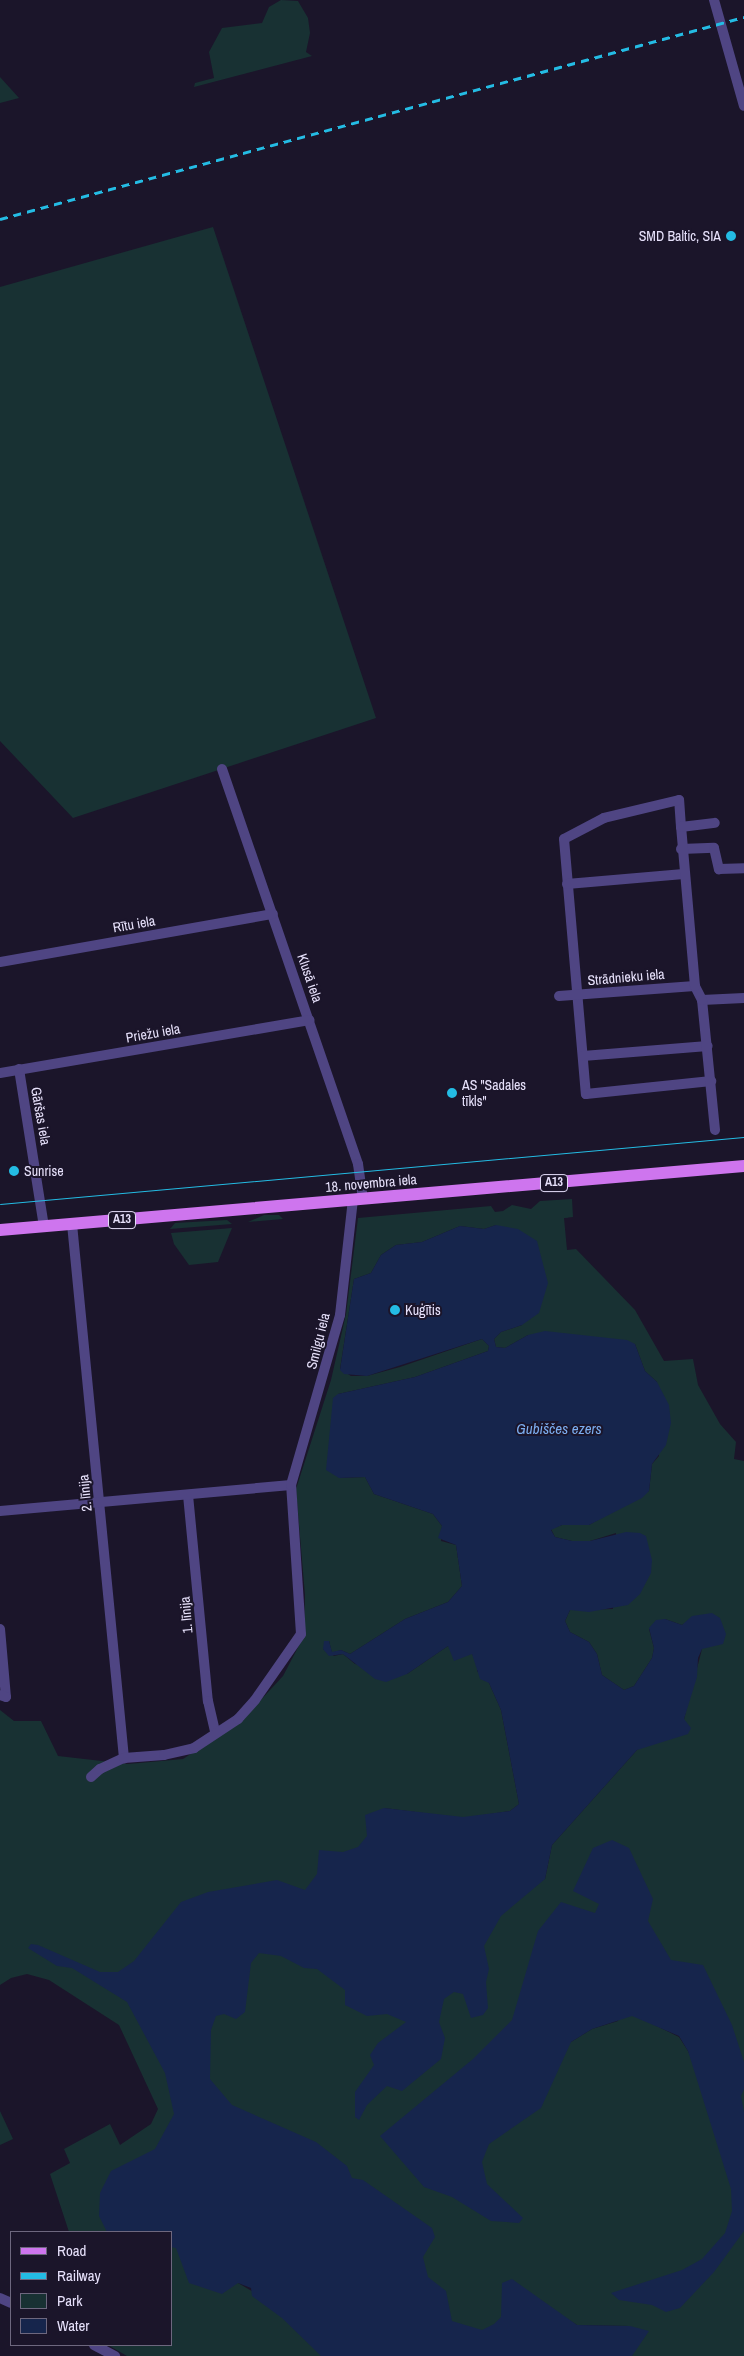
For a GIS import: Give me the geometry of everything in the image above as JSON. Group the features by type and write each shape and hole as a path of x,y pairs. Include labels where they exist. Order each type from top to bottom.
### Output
{"main road":[{"name":"18. novembra iela","path":"0,1230 744,1166"}],"street":[{"path":"714,0 734,64 744,106"},
{"path":"734,64 744,60"},
{"name":"Klusā iela","path":"222,769 358,1164 358,1200"},
{"path":"711,1081 586,1094 564,839 604,818 679,800 695,986 702,1000 708,1046 711,1081 715,1130"},
{"path":"681,827 715,823"},
{"path":"682,849 714,848 719,869 744,868"},
{"path":"567,884 684,874"},
{"name":"Rītu iela","path":"0,962 273,914"},
{"name":"Strādnieku iela","path":"559,996 695,986"},
{"path":"702,1000 744,998"},
{"name":"Priežu iela","path":"0,1073 310,1020"},
{"path":"583,1056 708,1046"},
{"name":"Gāršas iela","path":"19,1069 44,1226"},
{"name":"Smilgu iela","path":"216,1732 238,1719 256,1700 301,1634 291,1485 340,1314 358,1200"},
{"name":"2. līnija","path":"72,1224 124,1758"},
{"path":"0,1511 291,1485"},
{"name":"1. līnija","path":"188,1495 208,1701 216,1732"},
{"path":"0,1630 3,1696"},
{"path":"91,1777 100,1768 124,1758 164,1755 194,1748 216,1732"},
{"path":"96,2346 115,2356"}],"green space":[{"path":"281,0 298,1 308,18 310,33 306,52 312,56 194,87 195,83 214,78 209,52 222,28 262,23 269,7"},
{"path":"0,77 19,98 0,103"},
{"path":"213,227 376,718 73,818 0,741 0,287"},
{"path":"572,1199 573,1217 564,1218 567,1250 576,1249 635,1310 664,1361 693,1359 698,1385 720,1424 736,1442 734,1459 744,1461 744,2171 660,1975 617,1863 571,2042 592,2029 618,2021 620,2008 679,2037 688,2051 744,2181 744,2356 491,2356 629,2326 577,2325 537,2299 456,2356 127,2356 110,2346 172,2346 172,2231 69,2231 50,2174 70,2163 64,2149 110,2124 120,2145 151,2124 158,2109 119,2025 49,1980 27,1974 11,1978 0,1985 0,1710 14,1721 41,1721 58,1756 128,1764 183,1759 243,1719 283,1676 304,1636 305,1595 296,1489 331,1380 346,1314 358,1218 491,1206 495,1212 503,1211 512,1205 531,1209 540,1201","holes":["496,1225 522,1325 501,1332 494,1339 496,1347 505,1348 528,1335 635,1344 645,1371 657,1382 659,1456 652,1464 649,1491 589,1525 562,1525 551,1529 555,1537 572,1541 590,1541 616,1533 613,1609 570,1610 565,1621 570,1632 589,1642 597,1654 602,1675 624,1690 634,1686 652,1658 654,1648 649,1629 665,1619 682,1625 689,1620 702,1649 684,1719 637,1750 552,1845 545,1879 488,1898 384,1808 463,1818 510,1811 519,1804 501,1710 489,1683 477,1671 477,1662 472,1654 448,1646 407,1674 355,1664 343,1654 334,1656 323,1649 329,1641 332,1653 341,1650 350,1654 405,1619 448,1602 462,1586 456,1545 441,1541 442,1526 433,1514 374,1494 365,1477 339,1478 338,1394 415,1377 488,1351 489,1346 482,1339 400,1367 367,1376 351,1376 340,1369 354,1279 371,1273 381,1255 396,1245 422,1242 460,1226 484,1229","216,2258 262,2297 238,2283"]},
{"path":"264,1215 279,1215 283,1219 248,1222"},
{"path":"227,1220 232,1224 170,1229 175,1223"},
{"path":"232,1228 218,1262 189,1265 174,1244 171,1233"},
{"path":"0,2111 13,2139 0,2145"}],"water":[{"name":"Gubiščes ezers","path":"496,1225 518,1229 537,1241 548,1283 539,1313 522,1325 501,1332 494,1339 496,1347 505,1348 528,1335 545,1331 627,1340 635,1344 645,1371 657,1382 669,1405 671,1423 666,1445 652,1464 649,1491 642,1498 589,1525 562,1525 551,1530 555,1537 572,1541 590,1541 626,1532 640,1533 646,1536 652,1560 651,1573 640,1594 628,1605 589,1612 570,1610 565,1621 570,1632 589,1642 597,1654 602,1675 624,1690 634,1686 652,1658 654,1648 649,1628 656,1620 665,1619 682,1625 692,1616 712,1613 720,1618 726,1634 723,1644 702,1649 698,1658 697,1677 684,1719 691,1728 688,1734 637,1750 552,1845 545,1879 501,1916 484,1946 489,1969 486,1982 488,2008 483,2015 471,2018 463,1994 454,1992 444,1999 439,2022 445,2038 441,2059 402,2091 387,2086 367,2105 359,2120 355,2117 355,2092 374,2065 370,2055 378,2043 406,2022 387,2014 367,2016 345,2005 345,1990 317,1969 304,1968 281,1956 259,1953 251,1963 245,2012 236,2019 224,2014 216,2016 211,2030 210,2079 232,2105 316,2142 347,2166 352,2178 363,2180 432,2228 435,2237 423,2257 428,2277 446,2291 452,2321 482,2330 494,2324 501,2317 502,2283 512,2279 577,2325 630,2326 649,2331 632,2356 321,2356 282,2318 252,2296 251,2288 238,2283 222,2294 189,2283 176,2248 172,2247 172,2231 106,2231 99,2216 100,2193 111,2171 155,2149 174,2114 165,2073 127,2002 72,1968 57,1966 28,1948 31,1944 38,1945 100,1972 118,1972 134,1961 181,1902 208,1892 277,1880 305,1890 317,1874 319,1850 343,1852 358,1847 367,1836 365,1815 384,1808 463,1817 510,1811 519,1804 501,1710 489,1683 480,1679 472,1654 454,1661 448,1646 407,1674 386,1682 375,1679 343,1654 329,1656 323,1649 324,1641 329,1641 332,1652 341,1650 350,1654 405,1619 448,1602 462,1586 456,1545 438,1538 442,1526 433,1514 374,1494 365,1477 339,1478 326,1470 333,1398 338,1394 415,1377 488,1351 489,1346 482,1339 367,1376 344,1374 340,1370 354,1279 371,1273 381,1255 396,1245 422,1242 460,1226 484,1229"},
{"path":"612,1840 629,1848 653,1899 648,1921 671,1960 703,1965 732,2025 744,2062 744,2089 741,2096 744,2112 744,2231 714,2272 680,2308 666,2312 652,2305 619,2300 611,2293 682,2270 702,2259 725,2233 732,2211 731,2189 688,2051 679,2036 632,2016 592,2029 571,2042 541,2108 489,2144 482,2162 487,2184 523,2218 519,2223 491,2221 452,2197 424,2187 380,2136 473,2059 512,2020 538,1931 561,1902 595,1913 599,1904 573,1891 593,1848"}],"tram line":[{"path":"0,1204 744,1137"}],"railway":[{"path":"0,219 744,17"}],"place":[{"name":"SMD Baltic, SIA","path":"731,236"},
{"name":"AS \"Sadales tīkls\"","path":"452,1093"},
{"name":"Sunrise","path":"14,1171"},
{"name":"Kuģītis","path":"395,1310"}]}
